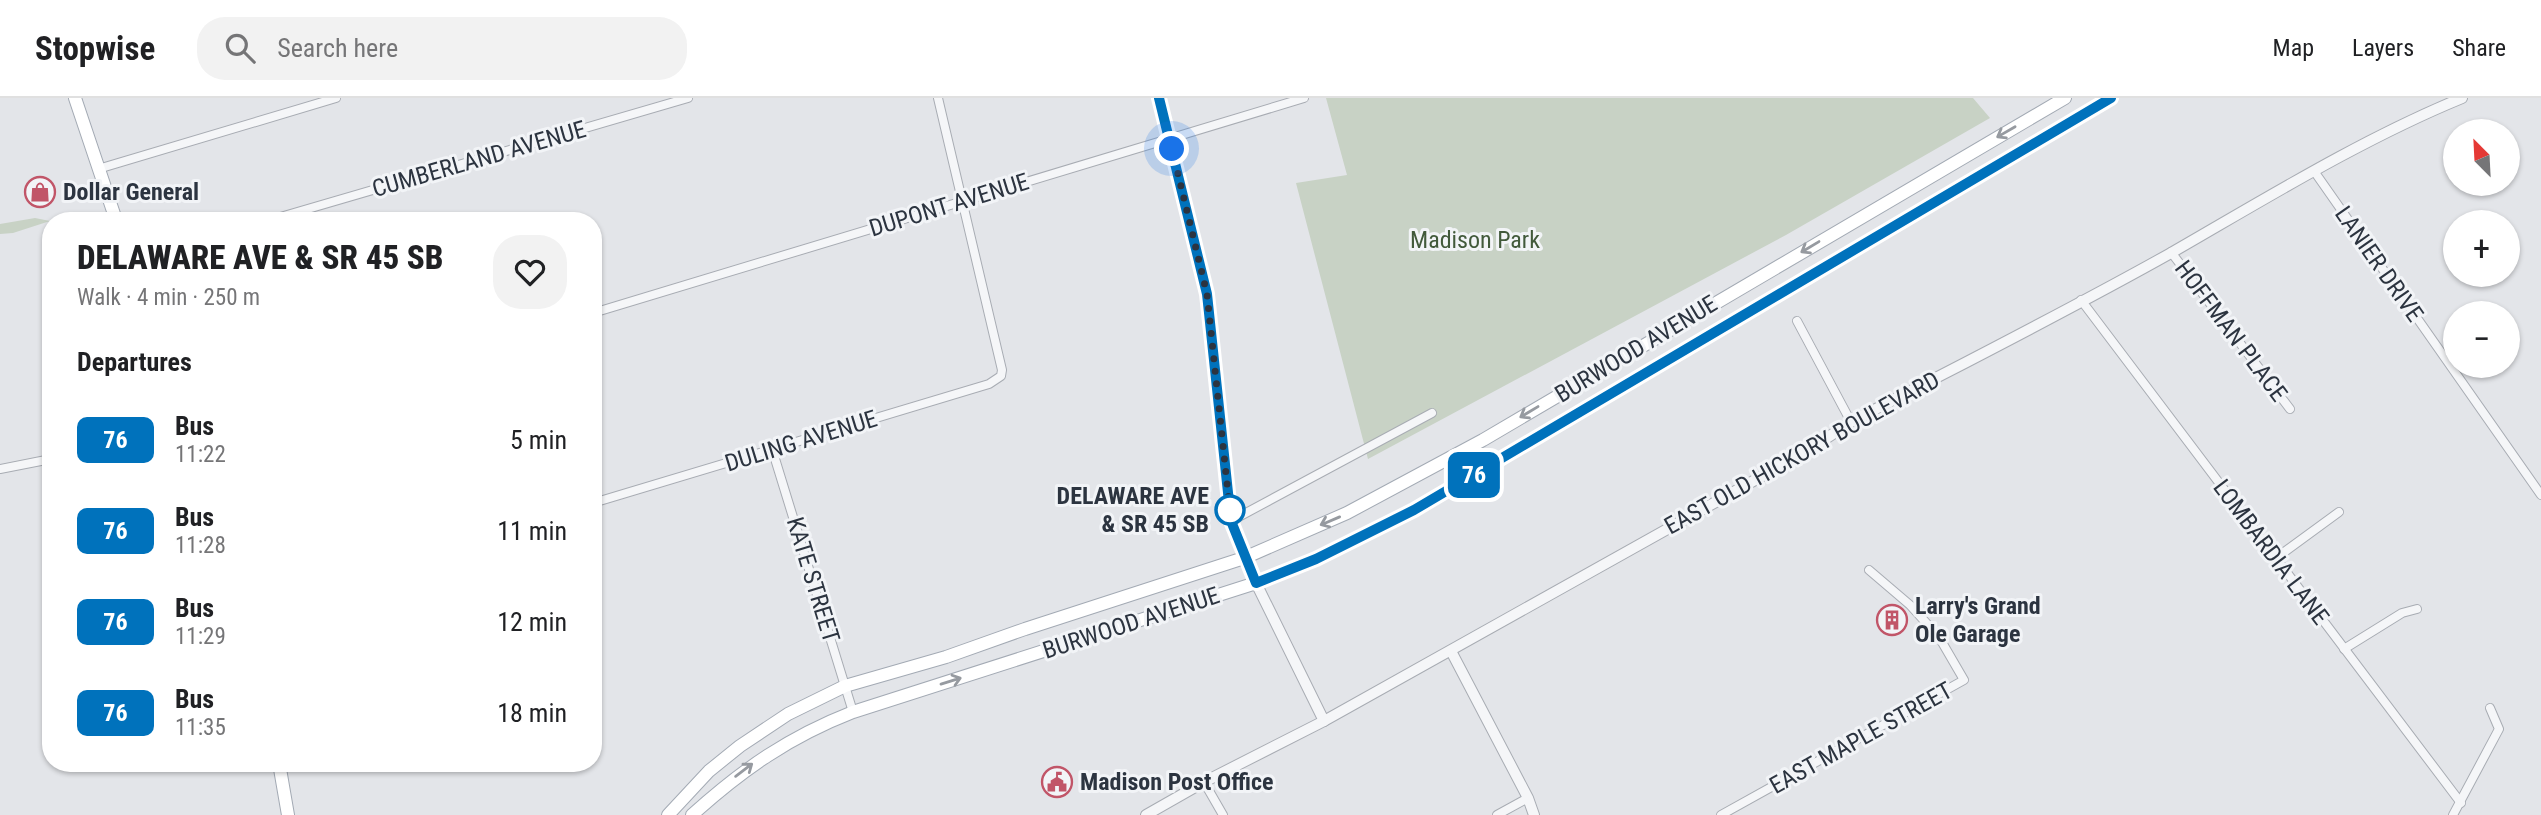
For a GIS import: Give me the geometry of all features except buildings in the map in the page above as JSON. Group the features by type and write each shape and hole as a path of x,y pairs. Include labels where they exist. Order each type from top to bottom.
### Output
{"main road":[{"path":"75,98 113,212"},
{"name":"BURWOOD AVENUE","path":"668,815 709,771 740,746 788,714 845,686 946,657 1244,558 1347,513 1483,440 2065,98"},
{"name":"BURWOOD AVENUE","path":"692,815 753,763 800,735 853,712 1256,583 1316,559 1414,510 2111,98"},
{"path":"281,772 288,815"}],"street":[{"path":"98,169 336,98"},
{"name":"CUMBERLAND AVENUE","path":"297,212 688,98"},
{"path":"938,98 961,201"},
{"path":"1159,98 1207,294 1231,521 1244,558 1324,721"},
{"name":"DUPONT AVENUE","path":"602,310 1304,98"},
{"name":"EAST OLD HICKORY BOULEVARD","path":"1146,815 1451,651 1807,451 1851,422 2171,252 2314,171 2439,107 2462,98"},
{"name":"LANIER DRIVE","path":"2314,171 2541,495"},
{"name":"DULING AVENUE","path":"602,500 989,384 1001,376 1002,370 961,201"},
{"name":"HOFFMAN PLACE","path":"2171,252 2290,409"},
{"name":"LOMBARDIA LANE","path":"2081,300 2461,803"},
{"path":"1797,321 1851,422"},
{"path":"1231,521 1432,413"},
{"name":"KATE STREET","path":"772,449 853,712"},
{"path":"0,469 42,461"},
{"path":"2276,558 2339,512"},
{"name":"EAST MAPLE STREET","path":"1721,815 1964,680 1939,638 1910,605 1869,570"},
{"path":"2344,649 2402,613 2417,609"},
{"path":"1451,651 1528,798 1534,815"},
{"path":"2453,815 2499,729 2490,708"},
{"path":"1204,782 1223,815"},
{"path":"1497,815 1528,798"}],"green space":[{"name":"Madison Park","path":"1326,98 1973,98 1990,118 1786,235 1368,459 1296,183 1347,175"},
{"path":"35,218 42,219 42,224 13,233 0,234 0,224"}],"bus line":[{"name":"76","path":"1159,98 1207,294 1231,521 1256,583 1316,559 1414,510 2111,98"}],"place":[{"name":"Dollar General","path":"40,192"},
{"name":"DELAWARE AVE & SR 45 SB","path":"1230,510"},
{"name":"Larry's Grand Ole Garage","path":"1892,620"},
{"name":"Madison Post Office","path":"1057,782"}],"route":[{"path":"1172,149 1207,294 1231,521 1230,510"}]}
